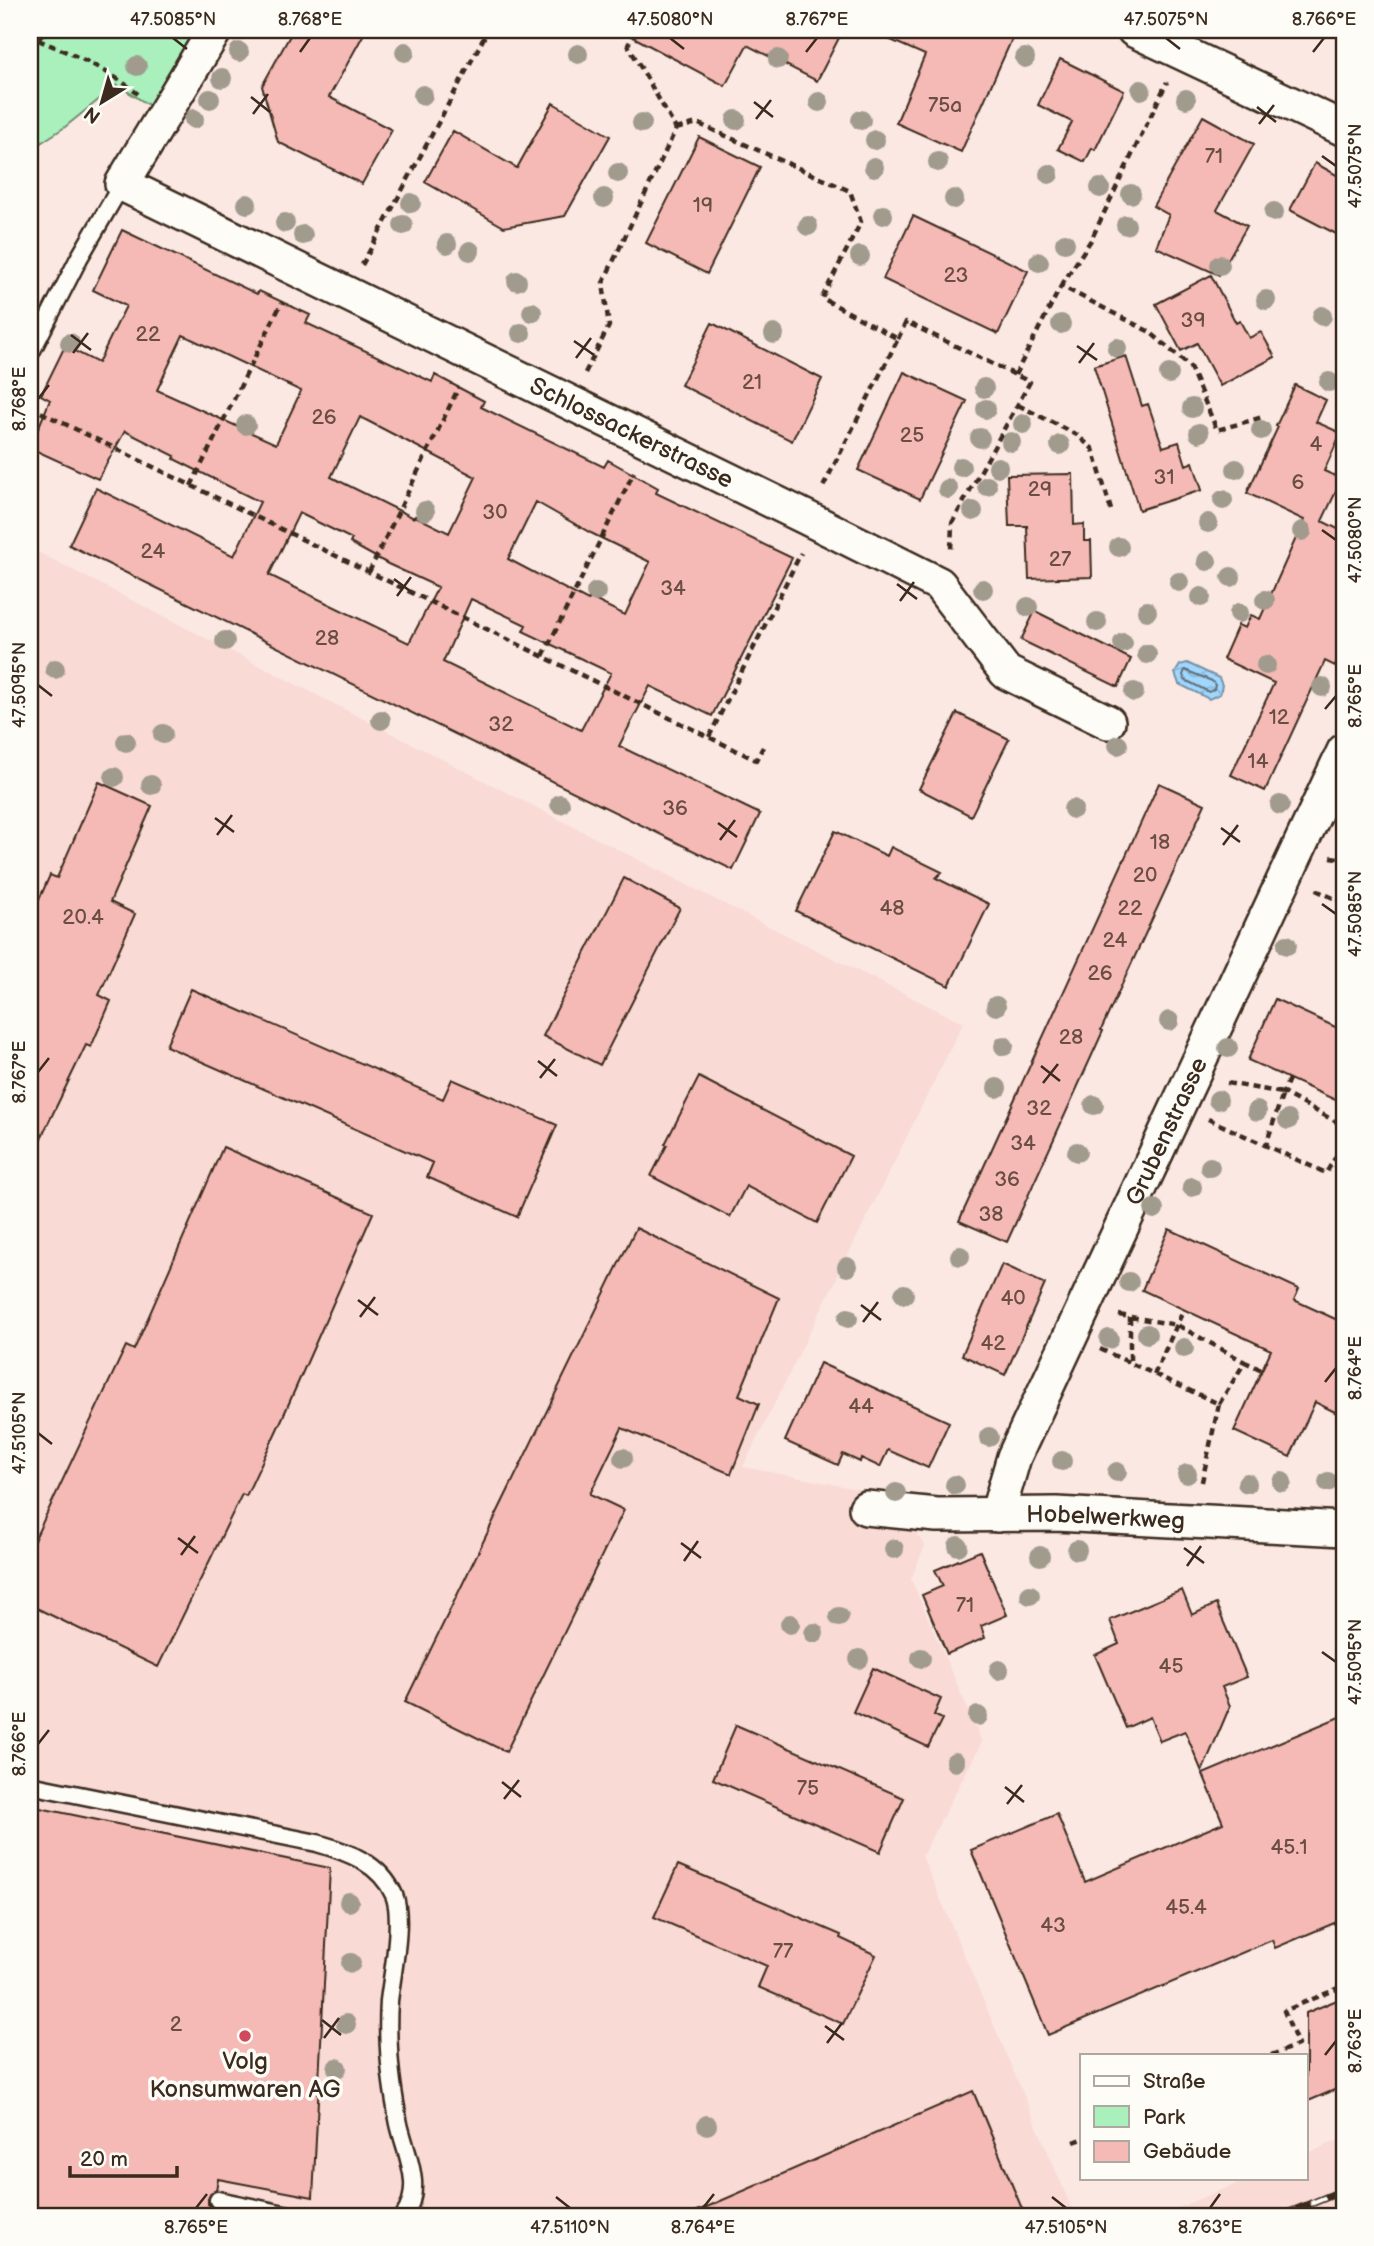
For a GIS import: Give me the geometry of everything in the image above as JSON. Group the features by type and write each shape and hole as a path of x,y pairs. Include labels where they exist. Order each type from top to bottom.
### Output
{"street":[{"path":"122,184 215,30"},
{"path":"1134,30 1344,129"},
{"name":"Schlossackerstrasse","path":"122,184 939,584 1006,672 1108,722"},
{"name":"Grubenstrasse","path":"996,1515 1013,1457 1344,751"},
{"name":"Hobelwerkweg","path":"866,1508 937,1514 1079,1515 1344,1529"}],"lane":[{"path":"30,354 79,258 122,184"},
{"path":"30,1785 317,1843 341,1850 375,1868 396,1898 398,1919 389,2005 389,2049 399,2123 414,2186 410,2205 404,2216"},
{"path":"218,2200 294,2216"}],"path":[{"path":"30,46 48,30"},
{"path":"347,293 488,30"},
{"path":"636,30 628,45 676,129"},
{"path":"38,40 76,56 127,84 146,100 151,93 171,104"},
{"path":"1015,374 1061,286 1091,240 1170,78"},
{"path":"571,402 609,326 603,283 676,129 697,123 850,191 861,222 822,298 898,339"},
{"path":"191,486 298,270"},
{"path":"1061,286 1150,332 1191,367 1217,430 1263,417"},
{"path":"709,737 906,321 1030,382 953,523 950,557 939,584"},
{"path":"369,572 474,355"},
{"path":"1018,405 1077,435 1093,449 1111,510"},
{"path":"30,407 756,760 763,747"},
{"path":"543,656 649,441"},
{"path":"1266,1146 1289,1079"},
{"path":"1185,1091 1283,1093 1344,1126"},
{"path":"1185,1091 1266,1146 1326,1172 1344,1143"},
{"path":"1154,1375 1184,1309"},
{"path":"1117,1315 1177,1325 1262,1370"},
{"path":"1130,1317 1130,1363"},
{"path":"1099,1348 1219,1404"},
{"path":"1199,1497 1219,1404 1245,1362"},
{"path":"1274,2054 1298,2045 1284,2011 1344,1986"},
{"path":"1074,2142 1080,2139"}],"shaded area":[{"path":"30,548 736,910 963,1023 743,1467 920,1501 917,1536 925,1545 911,1579 982,1742 922,1856 1075,2216 30,2216"},
{"path":"1344,2138 1344,2216 1158,2216 1245,2180 1308,2180 1308,2153"}],"green space":[{"path":"30,30 194,30 149,105 117,85 65,127 30,150"}],"water":[{"path":"1187,663 1219,678 1222,685 1220,694 1209,699 1179,684 1175,673 1180,665"}],"building":[{"path":"293,30 366,30 329,97 392,130 362,184 278,142 262,86"},
{"path":"620,30 843,30 817,81 747,45 725,86"},
{"path":"868,30 1016,30 961,152 896,123 925,55"},
{"path":"1060,59 1124,91 1095,150 1092,148 1085,162 1058,149 1072,122 1038,105"},
{"path":"553,103 610,136 565,216 504,227 425,182 453,131 517,168"},
{"path":"1203,116 1254,144 1217,210 1247,226 1219,275 1156,247 1169,215 1153,206"},
{"path":"699,137 760,167 707,274 646,243"},
{"path":"1315,163 1344,179 1344,238 1290,210"},
{"path":"913,216 1028,271 998,334 883,279"},
{"path":"122,230 257,294 259,291 310,315 306,323 432,382 435,375 484,401 481,407 604,467 608,460 658,488 656,493 792,558 712,716 650,686 619,746 760,814 733,870 69,545 96,488 234,556 260,502 125,431 98,479 30,448 50,400 41,395 65,346 98,363 126,306 93,290","holes":["183,335 301,391 276,444 157,390","360,417 476,477 449,533 331,477","536,502 650,562 625,615 590,598 588,601 508,559","299,513 352,539 350,543 388,564 438,587 409,643 269,575","471,599 526,625 523,631 611,673 581,730 443,662"]},
{"path":"1211,275 1236,323 1240,321 1249,338 1261,332 1275,357 1220,386 1197,343 1181,351 1156,304"},
{"path":"712,323 822,379 792,441 681,385"},
{"path":"1126,356 1142,406 1148,404 1163,447 1179,442 1186,465 1193,462 1202,490 1139,510 1094,366"},
{"path":"904,372 967,401 920,499 858,470"},
{"path":"1295,385 1326,400 1316,422 1341,433 1324,471 1342,479 1322,521 1344,532 1344,646 1335,666 1325,661 1265,791 1231,775 1274,683 1223,659 1238,625 1245,628 1251,615 1260,619 1304,520 1247,493"},
{"path":"1073,474 1074,525 1084,524 1084,541 1091,541 1092,577 1029,579 1027,526 1009,526 1007,475"},
{"path":"1035,611 1131,659 1118,687 1021,640"},
{"path":"957,713 1009,739 971,816 919,789"},
{"path":"99,782 152,806 110,902 135,914 99,995 111,1001 91,1047 86,1045 30,1161 30,920 50,875 57,878"},
{"path":"1159,783 1205,804 1007,1242 959,1221"},
{"path":"835,831 887,856 891,847 942,872 936,878 989,904 949,986 796,911"},
{"path":"624,878 680,908 600,1065 543,1036"},
{"path":"191,989 443,1099 452,1079 557,1125 517,1217 427,1177 433,1163 166,1046"},
{"path":"1275,999 1344,1031 1344,1104 1248,1060"},
{"path":"699,1077 851,1156 817,1223 746,1186 730,1217 651,1176"},
{"path":"223,1147 373,1213 246,1496 242,1494 158,1667 30,1605 30,1549 126,1346 134,1350"},
{"path":"636,1228 779,1298 739,1395 759,1404 731,1474 622,1428 590,1494 624,1510 506,1752 405,1702"},
{"path":"1169,1229 1299,1289 1294,1300 1344,1323 1344,1396 1337,1413 1315,1402 1290,1457 1234,1431 1271,1350 1142,1290"},
{"path":"1002,1264 1045,1284 1005,1375 962,1355"},
{"path":"820,1363 949,1422 928,1468 888,1450 880,1467 861,1458 860,1462 843,1454 838,1465 785,1441"},
{"path":"980,1551 1007,1615 981,1626 985,1638 947,1654 922,1595 943,1586 935,1570"},
{"path":"1182,1590 1192,1615 1216,1604 1247,1677 1222,1687 1230,1706 1202,1772 1185,1731 1160,1741 1150,1717 1126,1728 1095,1655 1119,1644 1110,1620"},
{"path":"873,1668 941,1699 934,1715 942,1719 928,1747 853,1712"},
{"path":"1344,1715 1344,1919 1275,1948 1272,1940 1048,2035 971,1850 1057,1814 1085,1882 1223,1823 1203,1774"},
{"path":"736,1725 904,1798 880,1852 713,1779"},
{"path":"30,1806 330,1868 313,2197 218,2179 216,2190 208,2199 208,2204 213,2209 211,2216 30,2216"},
{"path":"678,1865 841,1935 840,1938 876,1955 843,2024 758,1987 767,1966 654,1917"},
{"path":"1344,1997 1344,2086 1308,2101 1308,2054 1306,2013"},
{"path":"973,2091 1025,2216 686,2216"}],"railway":[{"path":"1281,2216 1344,2190"}],"place":[{"name":"Volg Konsumwaren AG","path":"245,2036"}]}
